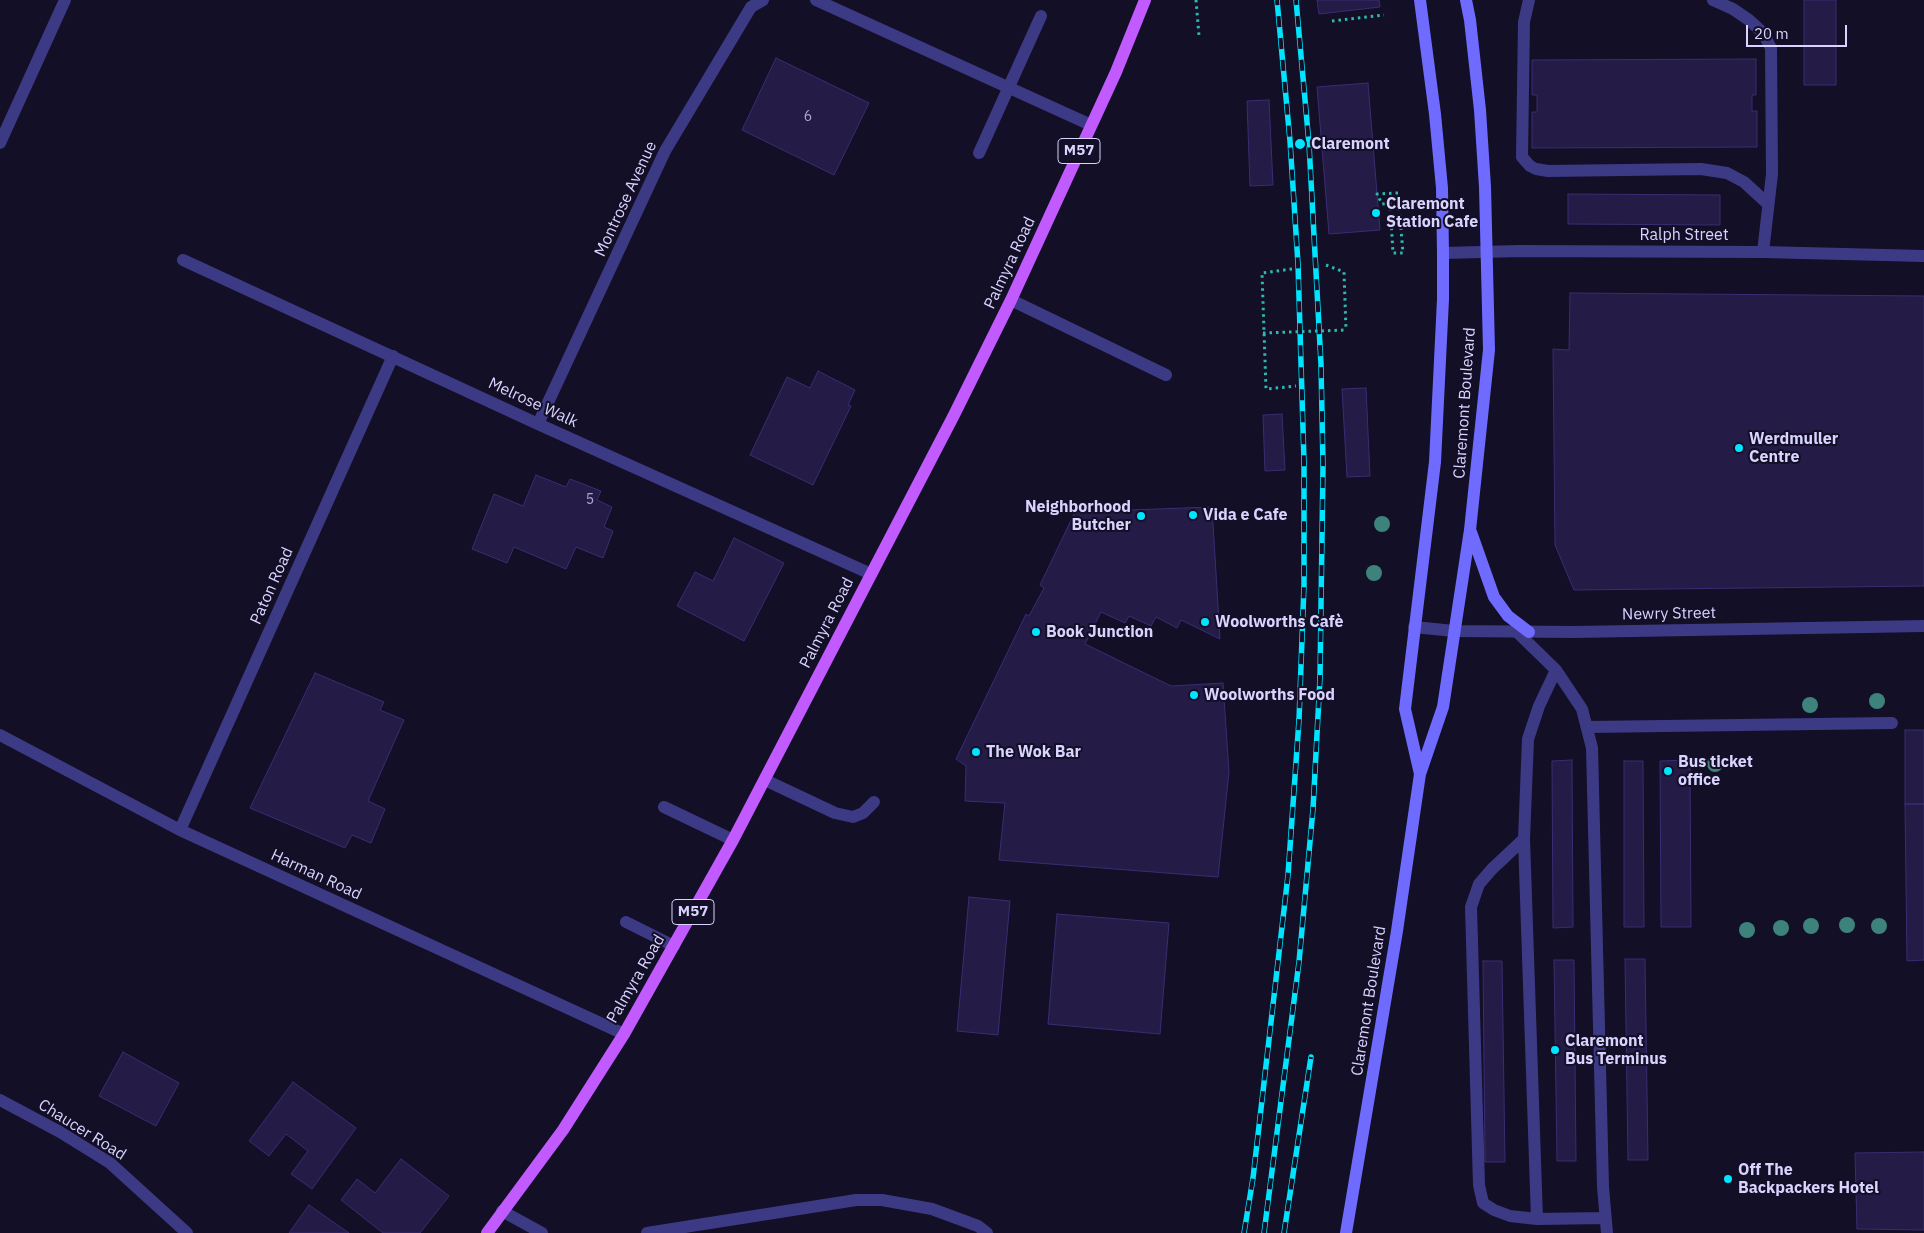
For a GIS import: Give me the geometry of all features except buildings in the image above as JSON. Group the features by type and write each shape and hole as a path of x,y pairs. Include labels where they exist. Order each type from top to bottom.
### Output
{"main road":[{"name":"Palmyra Road","path":"486,1233 563,1130 624,1034 733,840 954,415 1011,300 1116,72 1146,0"}],"street":[{"path":"0,143 65,0"},
{"name":"Montrose Avenue","path":"538,424 665,151 751,8 763,0"},
{"path":"816,0 1009,86 1091,125"},
{"name":"Claremont Boulevard","path":"1420,0 1435,114 1442,188 1443,253 1443,299 1435,462 1405,709 1420,774"},
{"name":"Claremont Boulevard","path":"1346,1233 1396,941 1420,774 1443,707 1470,530 1489,350 1485,187 1480,110 1466,0"},
{"path":"1529,0 1524,22 1522,157 1530,166 1548,171 1701,169 1727,173 1744,182 1768,204"},
{"path":"1713,0 1734,9 1749,20 1763,34 1771,48 1772,174 1763,252"},
{"path":"979,152 1041,16"},
{"name":"Ralph Street","path":"1443,253 1519,251 1763,252 1924,256"},
{"name":"Melrose Walk","path":"183,260 538,424 871,574"},
{"path":"1011,300 1166,375"},
{"name":"Paton Road","path":"180,830 393,356"},
{"path":"1470,530 1494,597 1508,616 1529,632"},
{"name":"Newry Street","path":"1414,627 1454,631 1529,632 1924,626"},
{"path":"1516,631 1556,670 1582,709 1592,748 1602,1187 1607,1233"},
{"path":"1537,1219 1524,839 1528,739 1539,706 1556,670"},
{"path":"1588,727 1892,722"},
{"name":"Harman Road","path":"0,735 180,830 624,1034"},
{"path":"765,780 835,813 853,817 863,813 874,802"},
{"path":"664,807 733,840"},
{"path":"1524,839 1479,884 1471,907 1479,1185 1483,1203 1494,1210 1510,1216 1537,1219 1605,1218"},
{"path":"626,922 674,946"},
{"name":"Chaucer Road","path":"0,1100 60,1132 110,1163 187,1233"},
{"path":"647,1233 856,1200 882,1200 932,1208 978,1226 987,1233"},
{"path":"502,1212 542,1233"}],"path":[{"path":"1196,0 1199,36"},
{"path":"1332,21 1384,15"},
{"path":"1398,193 1377,194 1382,204 1390,203 1393,253 1403,253 1399,206"},
{"path":"1264,333 1346,330 1344,272 1326,265"},
{"path":"1292,269 1262,273 1264,333 1266,389 1296,386"}],"railway":[{"path":"1244,1233 1253,1178 1288,875 1299,720 1304,585 1304,462 1298,264 1290,141 1277,0"},
{"path":"1264,1233 1299,962 1313,809 1320,678 1323,466 1321,364 1309,144 1296,0"},
{"path":"1284,1233 1311,1057"}],"place":[{"name":"Claremont","path":"1300,144"},
{"name":"Claremont Station Cafe","path":"1376,213"},
{"name":"Werdmuller Centre","path":"1739,448"},
{"name":"Vida e Cafe","path":"1193,515"},
{"name":"Neighborhood Butcher","path":"1141,516"},
{"name":"Woolworths Cafè","path":"1205,622"},
{"name":"Book Junction","path":"1036,632"},
{"name":"Woolworths Food","path":"1194,695"},
{"name":"The Wok Bar","path":"976,752"},
{"name":"Bus ticket office","path":"1668,771"},
{"name":"Claremont Bus Terminus","path":"1555,1050"},
{"name":"Off The Backpackers Hotel","path":"1728,1179"}]}
